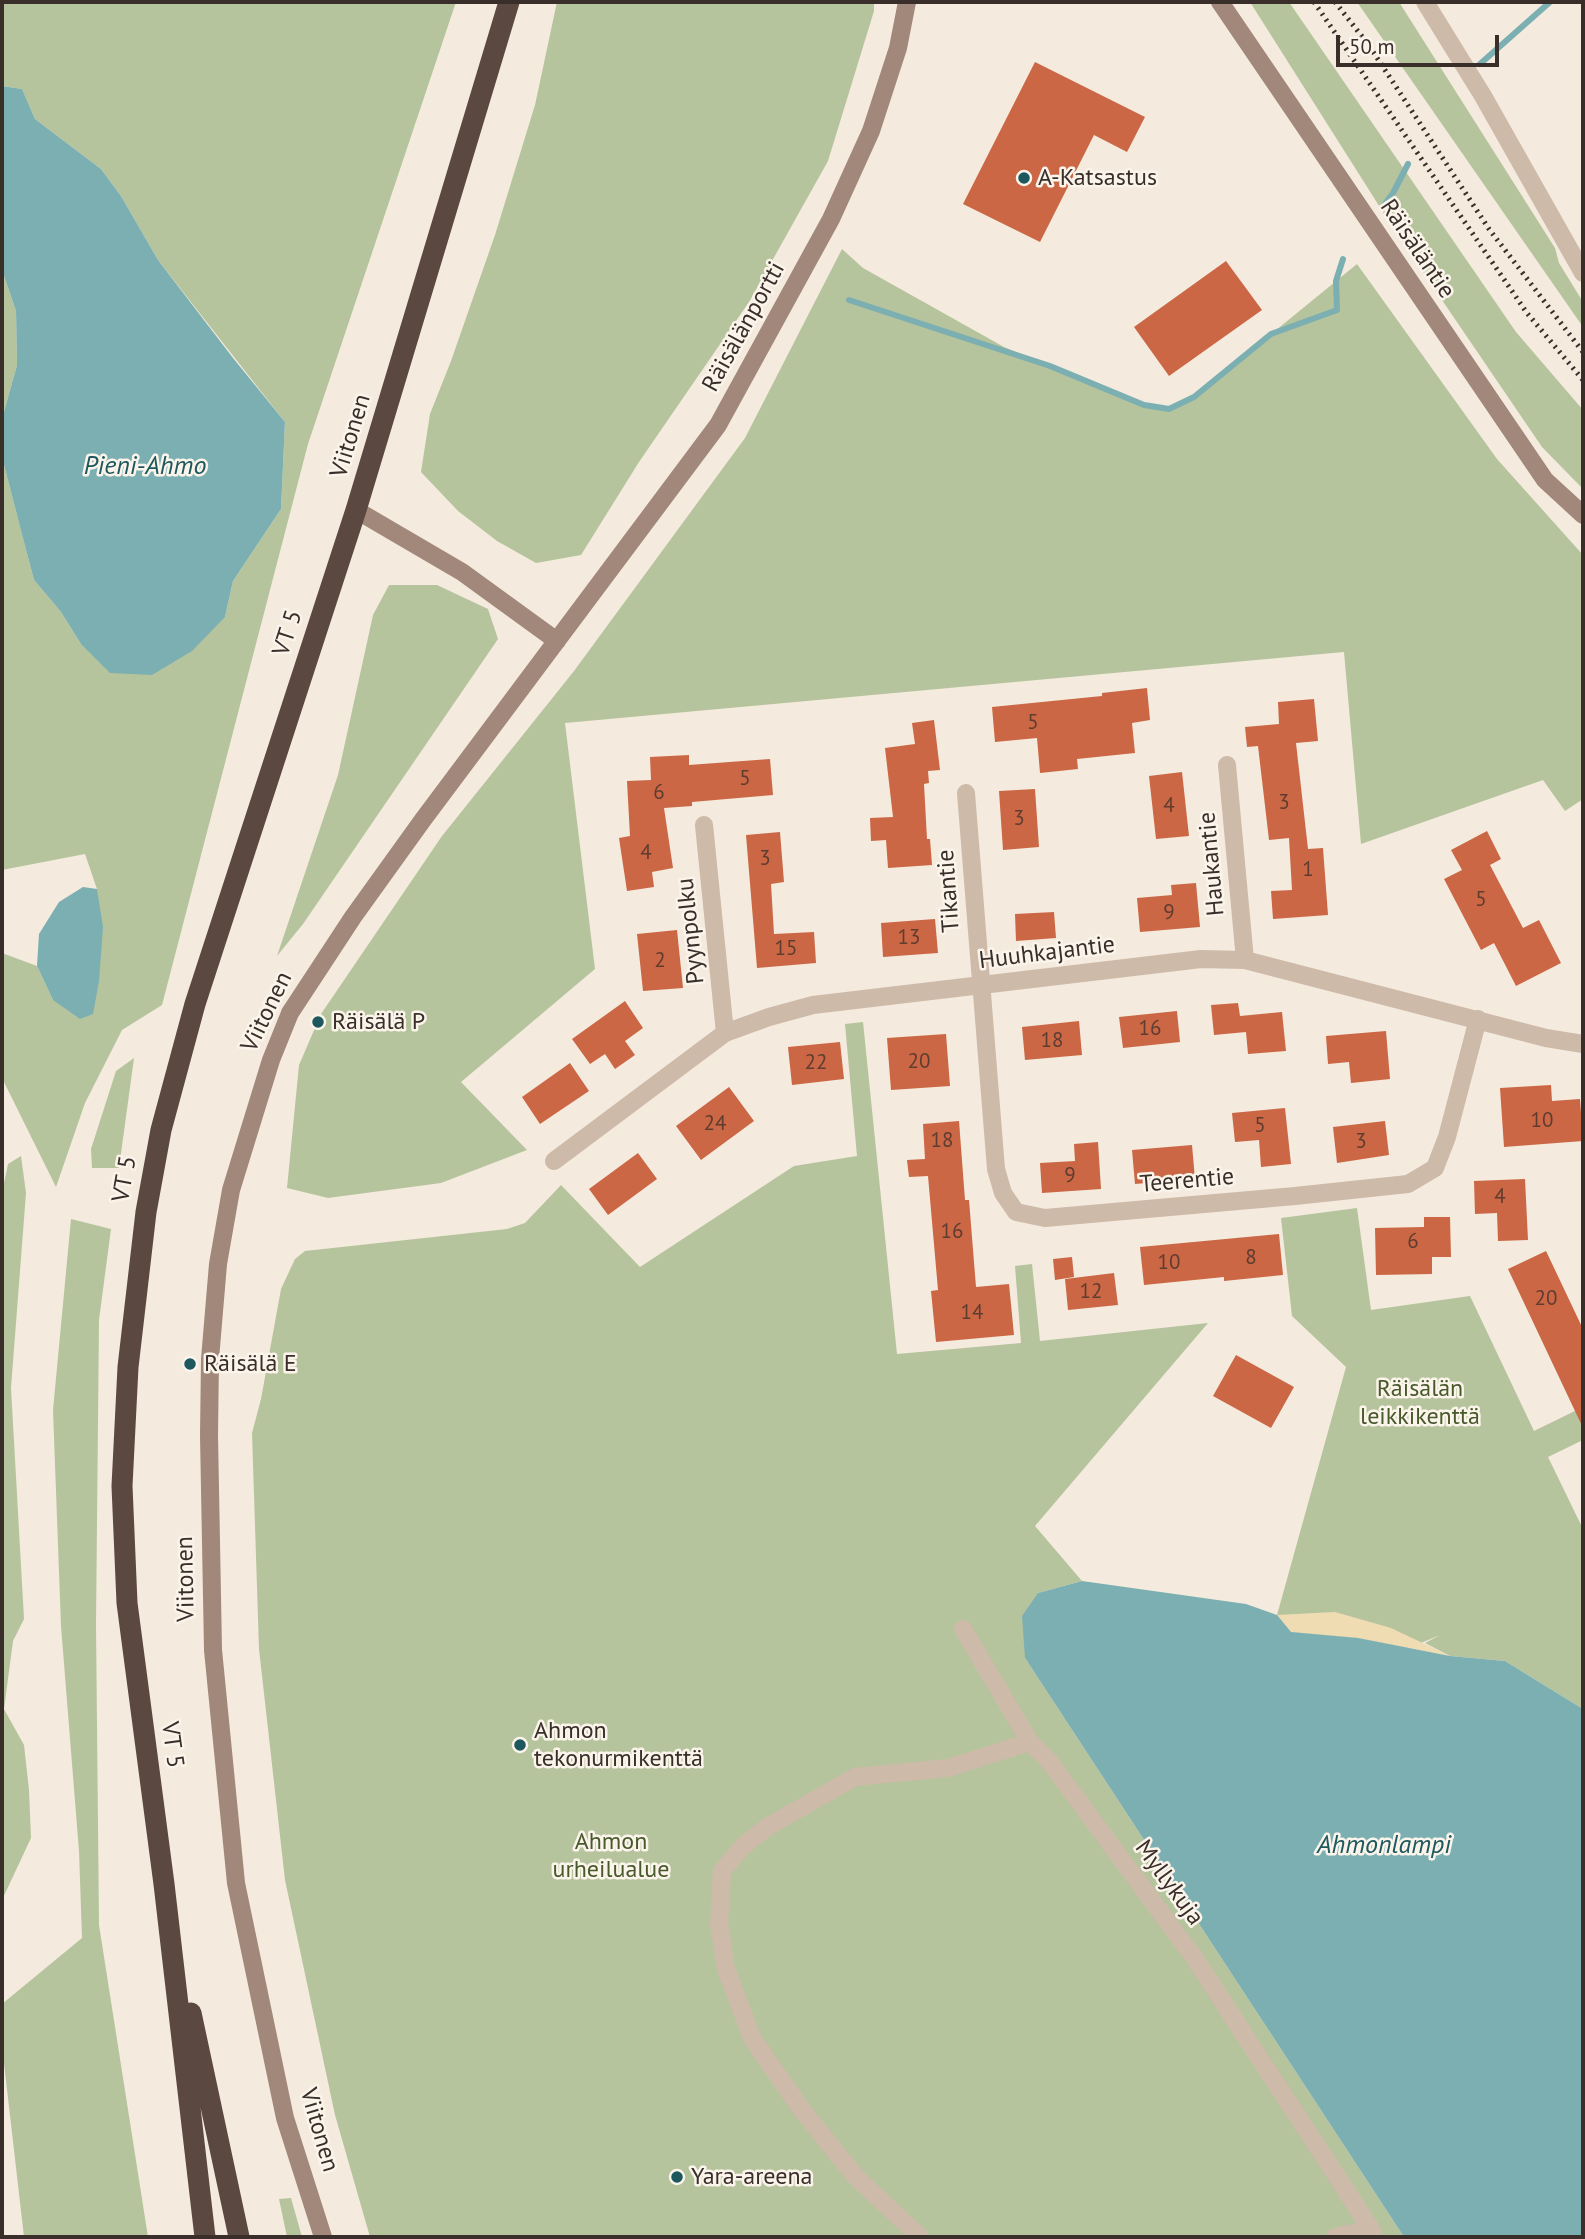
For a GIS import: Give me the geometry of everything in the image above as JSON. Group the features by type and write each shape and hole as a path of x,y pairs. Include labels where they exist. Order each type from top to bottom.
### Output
{"highway":[{"name":"Viitonen","path":"356,510 509,2"},
{"name":"VT 5","path":"205,2237 164,1884 127,1603 122,1486 128,1367 146,1212 161,1130 195,1004 356,510"},
{"name":"VT 5","path":"164,1884 239,2237"}],"main road":[{"name":"Räisälänportti","path":"556,641 718,425 831,219 871,131 898,48 907,2"},
{"name":"Räisäläntie","path":"1220,2 1545,480 1583,515"},
{"name":"Viitonen","path":"323,2237 285,2118 236,1882 213,1650 209,1435 210,1359 218,1264 231,1190 271,1060 290,1013 353,917 556,641 462,572 356,510"}],"street":[{"path":"1425,2 1483,96 1583,273"},
{"name":"Haukantie","path":"1227,765 1245,960"},
{"name":"Tikantie","path":"966,793 980,986"},
{"name":"Pyynpolku","path":"704,825 726,1033"},
{"name":"Huuhkajantie","path":"554,1161 726,1033 813,1005 1200,959 1245,960 1478,1018 1546,1038 1583,1044"},
{"name":"Teerentie","path":"980,986 996,1169 1003,1193 1016,1212 1045,1218 1408,1184 1435,1168 1447,1137 1478,1018"},
{"name":"Myllykuja","path":"963,1629 1030,1742 1049,1761 1195,1959 1373,2233"},
{"path":"920,2237 855,2176 802,2110 752,2038 726,1969 719,1923 722,1871 743,1846 767,1827 855,1777 948,1768 1030,1742"},
{"path":"1335,2237 1373,2233"}],"green space":[{"path":"2,2 456,2 308,444 162,1005 122,1030 85,1103 56,1187 2,1078 2,953 37,966 53,1000 97,889 85,854 2,870 2,270 16,311 17,365 4,412 3,461 34,580 61,612 81,644 225,617 233,581 281,509 285,422 158,260 121,196 101,169 35,119 22,89 2,86"},
{"path":"557,2 874,2 874,11 828,161 749,302 639,462 581,555 536,563 497,541 458,511 421,472 430,414 495,235 535,105"},
{"path":"1250,2 1289,2 1516,332 1583,410 1583,489 1542,447 1395,231"},
{"path":"1357,2 1399,2 1555,248 1559,263 1583,302 1583,327"},
{"path":"842,249 863,268 1004,347 1144,405 1169,409 1194,397 1357,264 1497,459 1583,555 1583,799 1565,811 1543,780 1361,844 1344,652 565,723 595,969 461,1082 527,1150 441,1183 328,1198 287,1188 299,1065 321,1014 442,836 574,671 745,438"},
{"path":"389,585 437,585 488,609 498,639 303,924 277,956 338,775 373,615"},
{"name":"Ahmon urheilualue","path":"863,1022 897,1354 1021,1343 1015,1266 1032,1264 1040,1341 1208,1323 1035,1526 1082,1581 1038,1593 1025,1658 1404,2237 370,2237 335,2115 285,1880 259,1649 252,1433 261,1399 281,1289 295,1259 305,1251 507,1229 525,1223 561,1185 640,1267 794,1166 857,1156 845,1024"},
{"path":"134,1058 119,1168 92,1168 91,1149 116,1071"},
{"path":"21,1156 26,1193 11,1388 24,1619 13,1641 4,1709 24,1745 31,1838 2,1900 2,1193 8,1164"},
{"name":"Räisälän leikkikenttä","path":"1357,1208 1371,1310 1470,1296 1534,1431 1583,1407 1583,1440 1548,1457 1583,1529 1583,1709 1505,1661 1450,1656 1425,1643 1440,1635 1409,1648 1358,1638 1291,1632 1277,1615 1346,1367 1292,1316 1281,1218"},
{"path":"71,1219 111,1229 99,1320 96,1624 99,1925 148,2237 24,2237 2,2046 2,2004 82,1938 79,1851 61,1626 53,1410"},
{"path":"291,2198 302,2237 287,2237 279,2199"}],"sand":[{"path":"1335,1612 1391,1628 1450,1656 1358,1638 1291,1632 1277,1615"}],"water":[{"name":"Pieni-Ahmo","path":"2,86 22,89 35,119 101,169 121,196 158,260 285,422 281,509 233,581 225,617 192,651 152,675 110,673 81,644 61,612 34,580 3,461 4,412 17,365 16,311 2,270"},
{"path":"83,887 97,889 103,927 99,981 93,1014 80,1019 53,1000 37,966 39,934 59,902"},
{"name":"Ahmonlampi","path":"1082,1581 1246,1604 1277,1615 1291,1632 1358,1638 1450,1656 1505,1661 1583,1709 1583,2237 1404,2237 1025,1658 1022,1616 1038,1593"}],"building":[{"name":"A-Katsastus","path":"1035,62 1145,117 1127,152 1094,135 1040,242 963,204"},
{"path":"1226,261 1262,310 1169,376 1134,327"},
{"path":"1147,688 1150,720 1132,723 1135,753 1077,759 1078,769 1040,773 1037,738 995,742 992,707 1102,696 1102,693"},
{"path":"1314,699 1318,741 1296,743 1308,849 1323,848 1328,915 1273,919 1271,891 1292,890 1289,838 1269,840 1258,746 1247,747 1245,727 1279,724 1278,702"},
{"path":"934,720 940,770 928,771 929,783 924,784 927,839 930,839 932,865 888,868 886,840 871,841 870,818 893,817 885,748 915,744 912,723"},
{"path":"689,755 689,765 770,759 773,795 692,802 692,806 664,808 673,868 652,872 654,887 627,891 619,838 630,836 627,781 651,780 650,757"},
{"path":"1182,772 1189,836 1156,839 1149,776"},
{"path":"1035,789 1039,847 1003,850 999,791"},
{"path":"1487,831 1501,859 1490,865 1523,928 1539,920 1561,963 1516,986 1494,943 1481,950 1444,879 1462,870 1451,850"},
{"path":"780,832 784,882 771,884 774,934 814,932 816,963 757,968 746,835"},
{"path":"1196,883 1200,927 1140,932 1137,898 1172,895 1171,885"},
{"path":"1054,912 1056,938 1016,941 1015,914"},
{"path":"935,919 938,953 883,957 881,923"},
{"path":"677,930 683,988 643,991 637,934"},
{"path":"625,1001 643,1028 625,1041 635,1055 615,1069 605,1054 590,1064 572,1039"},
{"path":"1238,1003 1240,1016 1282,1012 1286,1051 1248,1054 1246,1032 1214,1035 1211,1005"},
{"path":"1177,1011 1180,1042 1123,1048 1119,1017"},
{"path":"1079,1021 1082,1055 1025,1060 1022,1027"},
{"path":"1386,1031 1390,1079 1351,1083 1349,1062 1328,1064 1326,1036"},
{"path":"946,1034 950,1086 891,1090 887,1038"},
{"path":"840,1042 844,1079 792,1085 788,1047"},
{"path":"570,1063 589,1091 540,1124 522,1097"},
{"path":"1551,1085 1552,1101 1580,1099 1583,1141 1504,1147 1500,1088"},
{"path":"729,1087 754,1121 701,1160 676,1126"},
{"path":"1285,1108 1291,1164 1261,1167 1259,1140 1235,1142 1232,1113"},
{"path":"959,1121 976,1287 1009,1284 1014,1335 936,1342 931,1291 938,1290 928,1176 909,1177 907,1160 925,1159 923,1124"},
{"path":"1385,1121 1389,1155 1337,1163 1333,1127"},
{"path":"1098,1142 1101,1189 1042,1193 1040,1163 1075,1161 1074,1144"},
{"path":"1192,1145 1195,1179 1135,1184 1132,1150"},
{"path":"638,1153 657,1179 608,1215 589,1189"},
{"path":"1525,1179 1528,1240 1498,1241 1497,1213 1475,1214 1474,1181"},
{"path":"1424,1217 1450,1217 1451,1257 1432,1257 1432,1274 1376,1275 1375,1228 1424,1227"},
{"path":"1279,1234 1283,1275 1224,1281 1224,1277 1144,1285 1140,1247"},
{"path":"1546,1251 1583,1329 1583,1428 1508,1269"},
{"path":"1072,1257 1074,1277 1055,1280 1053,1259"},
{"path":"1114,1273 1118,1305 1068,1310 1065,1279"},
{"path":"1236,1355 1294,1387 1271,1428 1213,1396"}],"waterway":[{"path":"1480,64 1550,2"},
{"path":"1382,208 1408,164"},
{"path":"849,300 1050,366 1144,405 1169,409 1194,397 1271,334 1337,310 1336,281 1343,259"}],"railway":[{"path":"1314,2 1527,313 1583,380"},
{"path":"1335,2 1368,44 1489,229 1583,352"}],"place":[{"name":"A-Katsastus","path":"1024,178"},
{"name":"Räisälä P","path":"318,1022"},
{"name":"Räisälä E","path":"190,1364"},
{"name":"Ahmon tekonurmikenttä","path":"520,1745"},
{"name":"Yara-areena","path":"677,2177"}]}
